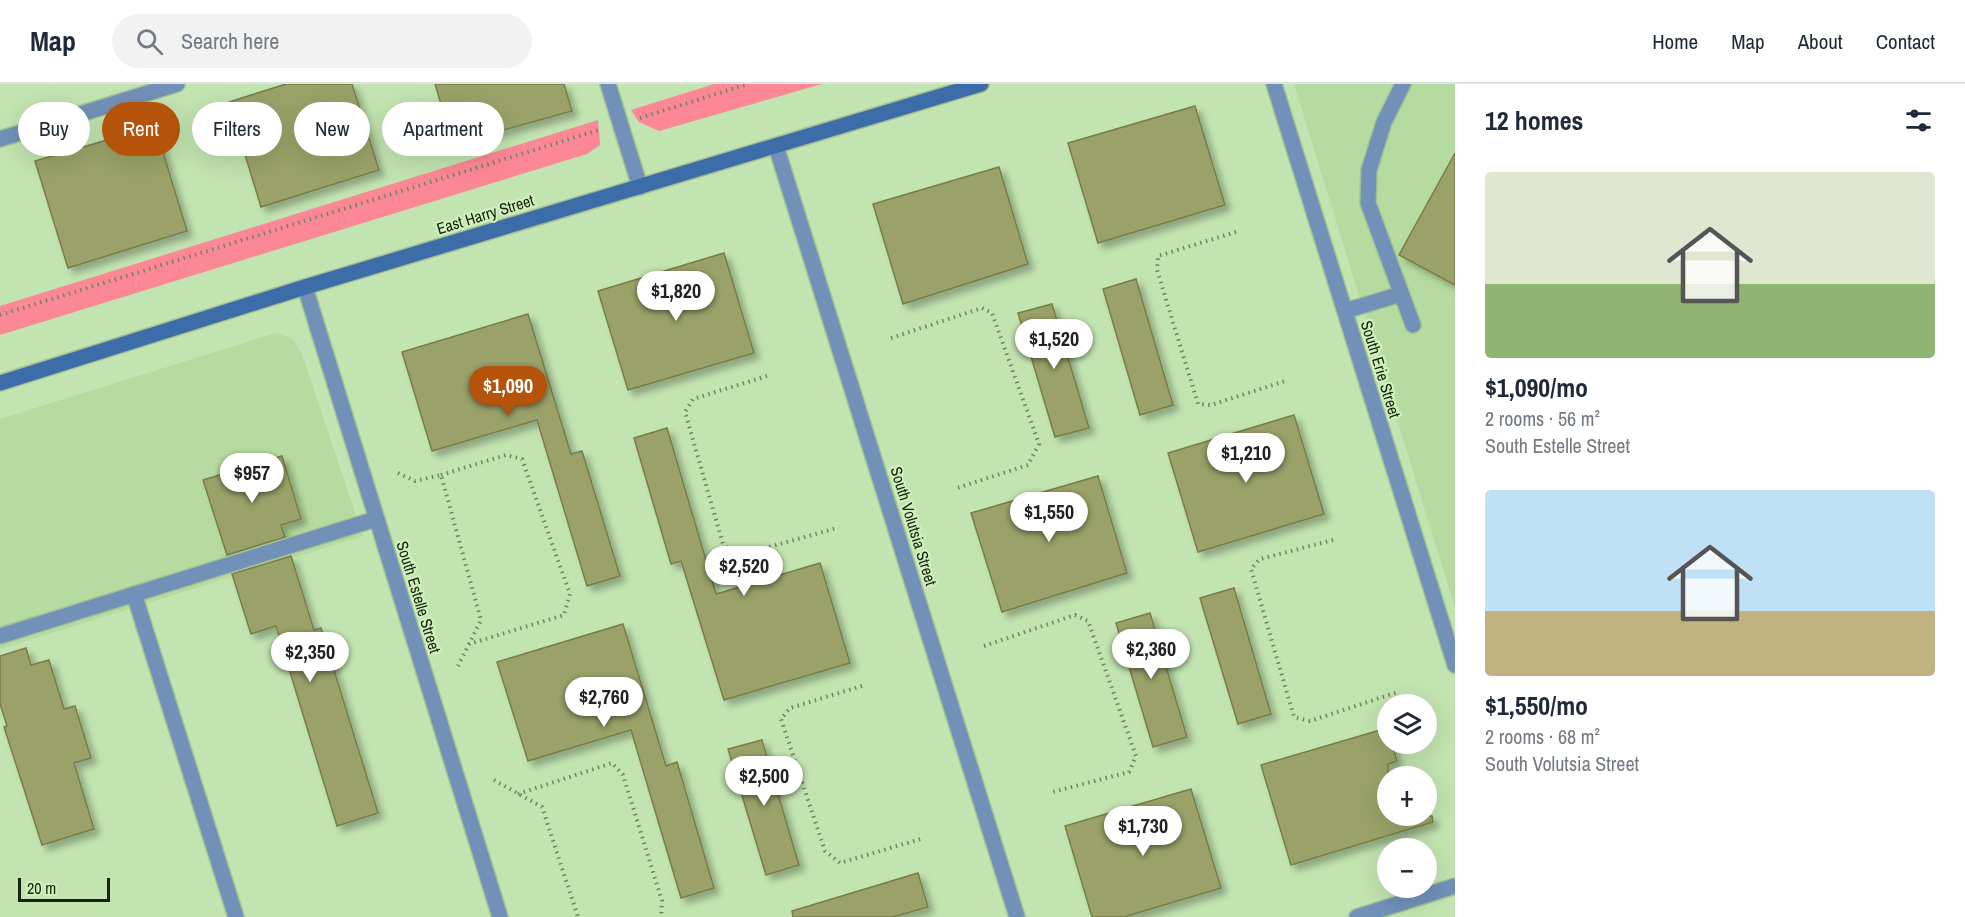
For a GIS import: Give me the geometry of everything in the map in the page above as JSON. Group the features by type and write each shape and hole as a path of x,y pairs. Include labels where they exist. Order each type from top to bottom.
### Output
{"main road":[{"name":"East Harry Street","path":"0,383 305,287 981,84"}],"street":[{"path":"0,139 177,84"},
{"path":"608,84 640,187"},
{"name":"South Erie Street","path":"1274,84 1455,665"},
{"path":"1403,84 1384,122 1369,170 1368,203 1413,325"},
{"name":"South Volutsia Street","path":"776,146 1017,917"},
{"name":"South Estelle Street","path":"305,287 500,917"},
{"path":"1345,311 1401,294"},
{"path":"0,636 376,519"},
{"path":"134,594 236,917"},
{"path":"1357,917 1455,886"}],"path":[{"path":"0,315 748,84"},
{"path":"1236,232 1158,256 1157,270 1198,404 1212,405 1285,381"},
{"path":"891,338 982,308 992,313 1039,444 1028,465 957,488"},
{"path":"767,376 693,399 685,412 723,544 737,556 837,528"},
{"path":"399,473 416,481 506,455 522,459 570,594 564,615 469,644"},
{"path":"441,475 481,620 458,666"},
{"path":"1333,540 1260,559 1251,569 1294,717 1310,721 1398,692"},
{"path":"984,646 1075,615 1088,621 1136,756 1129,772 1049,793"},
{"path":"862,686 790,708 781,719 825,851 840,863 924,838"},
{"path":"518,794 612,763 623,775 662,901 661,917"},
{"path":"494,780 542,807 578,917"}],"shaded area":[{"path":"714,84 822,84 659,131 639,122 631,110"},
{"path":"1294,84 1455,84 1455,608"},
{"path":"598,120 600,145 587,154 0,335 0,306 482,156 504,156 504,149"},
{"path":"276,333 292,338 302,354 363,536 0,649 0,419"}],"building":[{"path":"286,84 352,84 358,102 294,102 294,156 370,156 370,141 379,170 261,207 245,156 282,156 282,102 229,102"},
{"path":"435,84 564,84 572,111 504,130 504,102 440,102"},
{"path":"1195,106 1225,205 1098,243 1068,143"},
{"path":"102,141 102,156 164,156 187,231 68,268 35,161 52,156 90,156 90,145"},
{"path":"1455,153 1455,285 1399,255"},
{"path":"999,167 1028,264 903,304 873,204"},
{"path":"724,253 754,353 628,390 598,291"},
{"path":"1136,279 1173,405 1140,415 1103,289"},
{"path":"1052,304 1089,428 1055,437 1018,313"},
{"path":"528,314 571,454 582,451 620,576 587,586 537,420 432,451 402,352"},
{"path":"1294,415 1324,514 1198,552 1168,453"},
{"path":"667,428 716,594 820,563 850,663 724,700 681,561 671,564 634,438"},
{"path":"282,456 301,519 281,525 285,537 227,555 203,480"},
{"path":"1098,476 1127,573 1002,612 971,513"},
{"path":"291,556 314,630 321,628 378,813 337,826 276,626 251,634 232,574"},
{"path":"1234,588 1271,714 1238,724 1200,598"},
{"path":"1150,613 1187,737 1153,747 1116,623"},
{"path":"623,624 666,766 677,762 714,888 681,898 631,730 528,761 497,662"},
{"path":"26,648 31,665 49,660 64,709 75,706 91,758 74,763 94,829 42,845 4,727 7,726 0,704 0,656"},
{"path":"1377,731 1377,754 1395,754 1397,761 1388,766 1377,766 1377,826 1420,826 1291,865 1261,765"},
{"path":"762,740 799,865 766,875 728,749"},
{"path":"1191,789 1221,888 1124,917 1092,917 1065,826"},
{"path":"918,873 928,907 893,917 793,917 792,911"}]}
